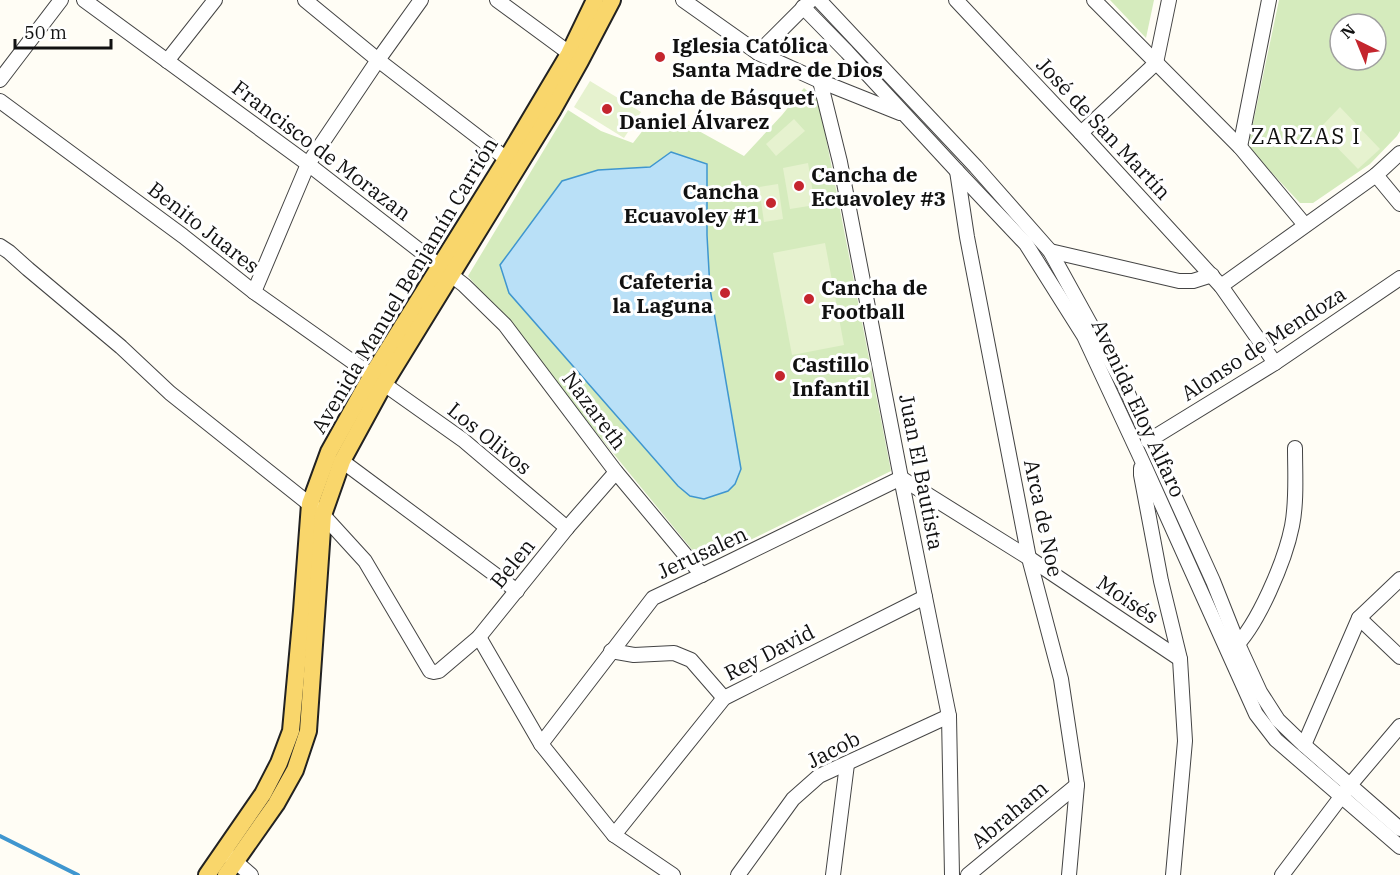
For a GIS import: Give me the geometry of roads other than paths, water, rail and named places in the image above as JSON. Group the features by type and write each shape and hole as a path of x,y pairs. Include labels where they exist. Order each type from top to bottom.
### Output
{"main road":[{"name":"Avenida Manuel Benjamín Carrión","path":"575,57 596,0"},
{"name":"Avenida Manuel Benjamín Carrión","path":"207,875 228,863 276,804 295,770 308,731 317,509 329,453 378,380 612,0"},
{"name":"Avenida Manuel Benjamín Carrión","path":"317,509 342,461 378,380"}],"street":[{"path":"0,80 61,0"},
{"name":"Francisco de Morazan","path":"84,0 308,164 445,270"},
{"path":"167,61 215,0"},
{"path":"305,0 512,164"},
{"path":"254,292 308,164 421,0"},
{"path":"497,0 575,57"},
{"path":"683,0 758,53 820,81 938,127"},
{"name":"Avenida Eloy Alfaro","path":"819,0 976,167 1050,251 1125,387 1148,441 1150,462"},
{"name":"José de San Martín","path":"956,0 1216,280 1275,363"},
{"path":"1094,0 1240,147 1305,225"},
{"path":"1081,133 1156,63 1169,0"},
{"path":"1240,147 1269,0"},
{"path":"758,53 807,4"},
{"name":"Avenida Eloy Alfaro","path":"807,4 847,52 1026,244 1084,336 1213,581 1233,648 1236,670 1256,714 1276,740 1400,830"},
{"name":"Juan El Bautista","path":"820,81 840,162 949,716 952,875"},
{"name":"Benito Juares","path":"0,101 183,236 254,292 378,380"},
{"path":"1050,251 1179,281 1216,280 1305,225 1376,175 1400,153"},
{"name":"Arca de Noe","path":"957,171 967,237 1029,558 1060,679 1077,785 1069,875"},
{"path":"1376,175 1400,204"},
{"path":"0,246 121,347 170,393 317,509"},
{"name":"Nazareth","path":"445,270 505,325 616,472 702,575"},
{"name":"Alonso de Mendoza","path":"1148,441 1275,363 1400,278"},
{"name":"Los Olivos","path":"378,380 463,440 567,528"},
{"path":"1233,648 1254,622 1286,551 1295,499 1294,448"},
{"path":"342,461 517,591"},
{"path":"1150,462 1140,470 1158,571 1180,658 1185,741 1173,875"},
{"name":"Belen","path":"317,509 365,561 430,671 434,672 439,671 479,637 567,528 616,472"},
{"name":"Moisés","path":"901,478 1029,558 1180,658"},
{"name":"Jerusalen","path":"541,744 653,598 901,478"},
{"path":"1304,745 1359,618 1400,579"},
{"name":"Rey David","path":"614,835 724,698 925,597"},
{"path":"1359,618 1400,657"},
{"path":"479,637 541,744 614,835 673,875"},
{"name":"Avenida Eloy Alfaro","path":"1233,648 1278,720 1400,847"},
{"path":"611,651 634,655 674,653 691,660 724,698"},
{"name":"Jacob","path":"738,875 792,799 819,777 949,716"},
{"path":"1282,875 1346,790 1400,726"},
{"path":"833,875 846,764"},
{"name":"Abraham","path":"968,875 1077,785"},
{"path":"228,863 251,875"}],"water":[{"path":"671,152 707,164 710,289 741,469 735,484 728,491 704,499 690,496 678,486 509,293 500,265 562,181 598,170 650,167"}],"waterway":[{"path":"0,836 78,875"}],"place":[{"name":"Iglesia Católica Santa Madre de Dios","path":"660,57"},
{"name":"Cancha de Básquet Daniel Álvarez","path":"607,109"},
{"name":"Cancha de Ecuavoley #3","path":"799,186"},
{"name":"Cancha Ecuavoley #1","path":"771,203"},
{"name":"Cafeteria la Laguna","path":"725,293"},
{"name":"Cancha de Football","path":"809,299"},
{"name":"Castillo Infantil","path":"780,376"}],"district":[{"name":"ZARZAS I","path":"1306,135"}]}
